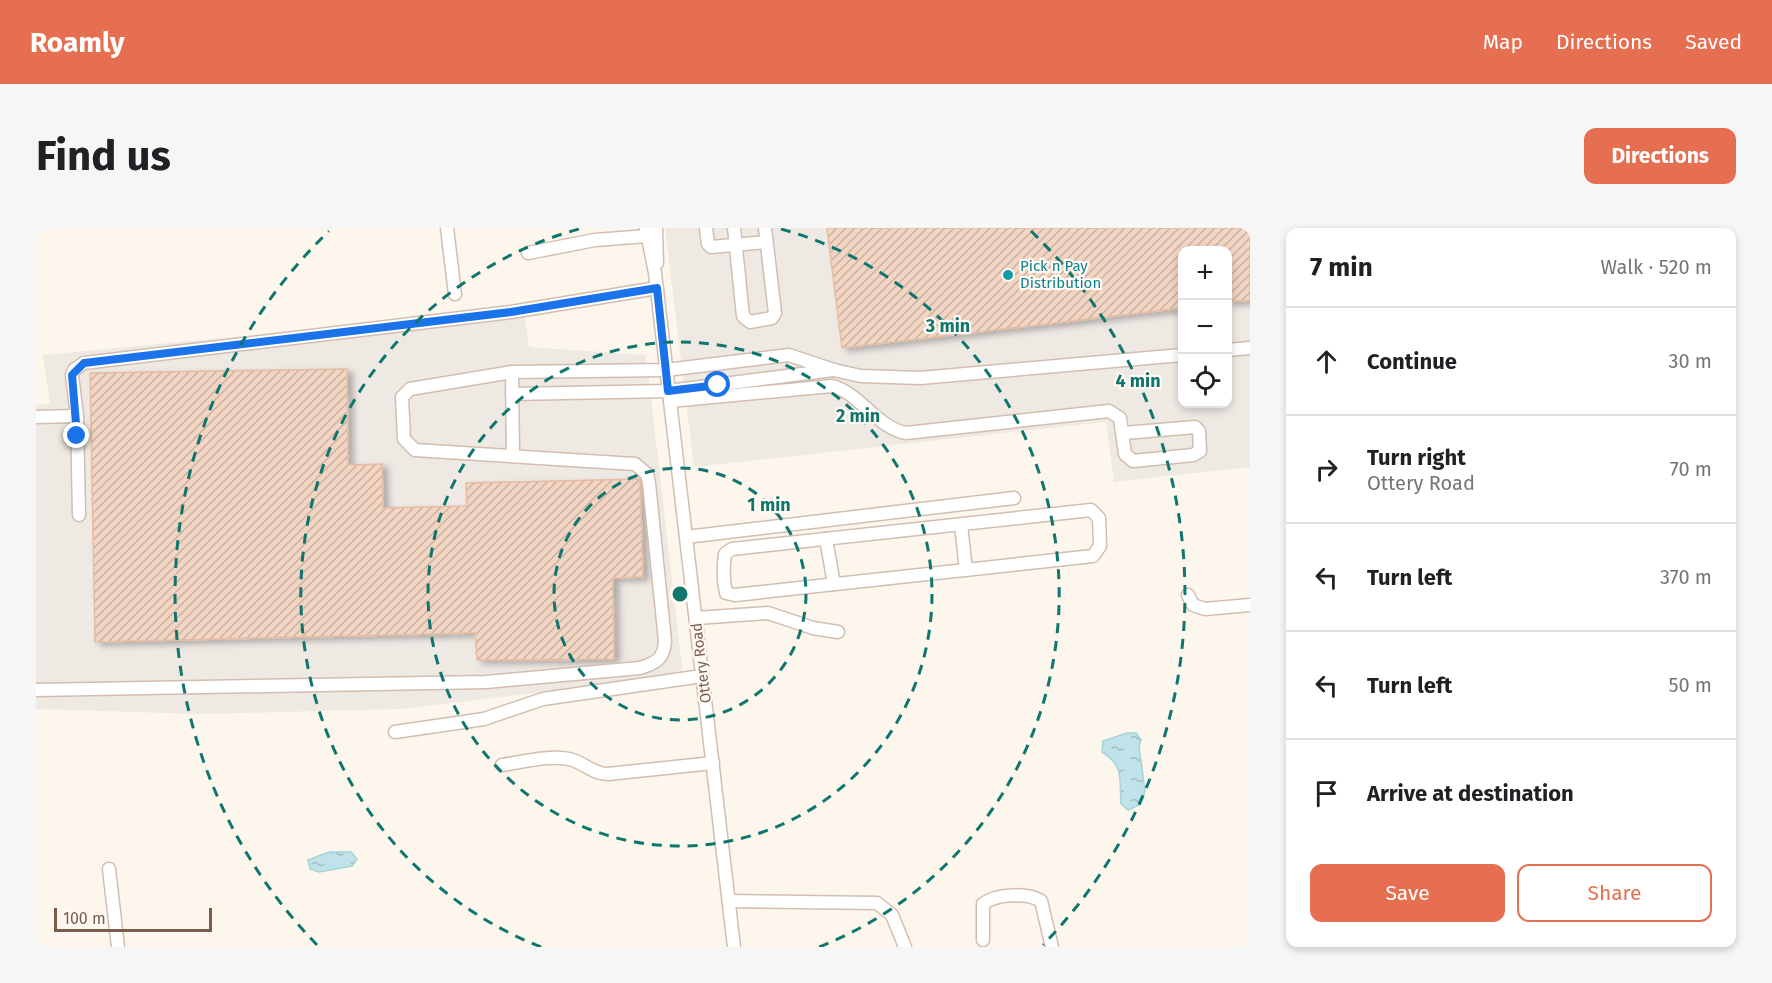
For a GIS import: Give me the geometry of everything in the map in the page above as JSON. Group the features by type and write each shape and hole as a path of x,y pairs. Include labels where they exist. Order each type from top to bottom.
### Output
{"street":[{"path":"447,228 454,294"},
{"path":"706,228 708,244 711,247 766,242"},
{"path":"734,228 743,316 750,322 772,318 775,314 765,228"},
{"path":"528,253 650,231"},
{"name":"Ottery Road","path":"650,231 658,253 655,273 734,947"},
{"path":"79,515 77,416 72,375 84,363 511,312 657,288"},
{"path":"1232,350 1250,348"},
{"path":"36,690 486,682 640,668 661,658 665,641 647,474 636,464 415,450 404,439 401,403 405,393 410,389 512,372 666,373 793,362 890,379 1178,355"},
{"path":"669,396 834,370"},
{"path":"512,372 513,455"},
{"path":"512,394 669,396 832,386 843,390 900,432 1109,411 1115,412 1120,418 1124,433 1125,454 1133,461 1193,455 1200,451 1199,431 1195,427 1124,433"},
{"path":"36,417 77,416"},
{"path":"686,537 1014,498"},
{"path":"1091,510 1099,518 1100,546 1093,556 735,595 726,593 723,571 725,554 732,549 826,539 1091,510"},
{"path":"961,525 966,570"},
{"path":"746,530 760,546"},
{"path":"826,539 834,584"},
{"path":"1188,596 1193,605 1204,609 1250,605"},
{"path":"696,618 768,613 813,628 838,632"},
{"path":"395,732 493,717 543,699 702,676"},
{"path":"502,765 557,758 579,762 594,772 608,774 713,763"},
{"path":"108,869 118,947"},
{"path":"983,940 983,904 1000,898 1026,896 1041,901 1052,947"},
{"path":"729,901 877,903 892,915 905,947"}],"shaded area":[{"path":"665,228 1250,228 1250,467 1114,482 1106,422 694,467"},
{"path":"524,309 529,347 646,355 683,675 402,709 199,714 36,709 36,405 50,404 43,355"}],"water":[{"path":"1127,733 1136,733 1141,740 1139,746 1145,791 1141,804 1128,810 1121,804 1118,768 1102,752 1103,741"},
{"path":"329,852 351,852 357,859 352,866 319,872 310,869 308,860"}],"building":[{"name":"Pick n Pay Distribution","path":"827,228 1250,228 1250,300 1232,302 1232,246 1178,246 1178,308 842,348"},
{"path":"347,369 348,465 382,464 383,508 467,506 466,483 640,479 643,577 613,578 614,659 477,660 475,633 95,642 90,373"}],"place":[{"name":"Pick n Pay Distribution","path":"1008,275"}],"route":[{"path":"77,436 72,375 78,366 84,363 511,312 657,288 668,391 718,385"}]}
